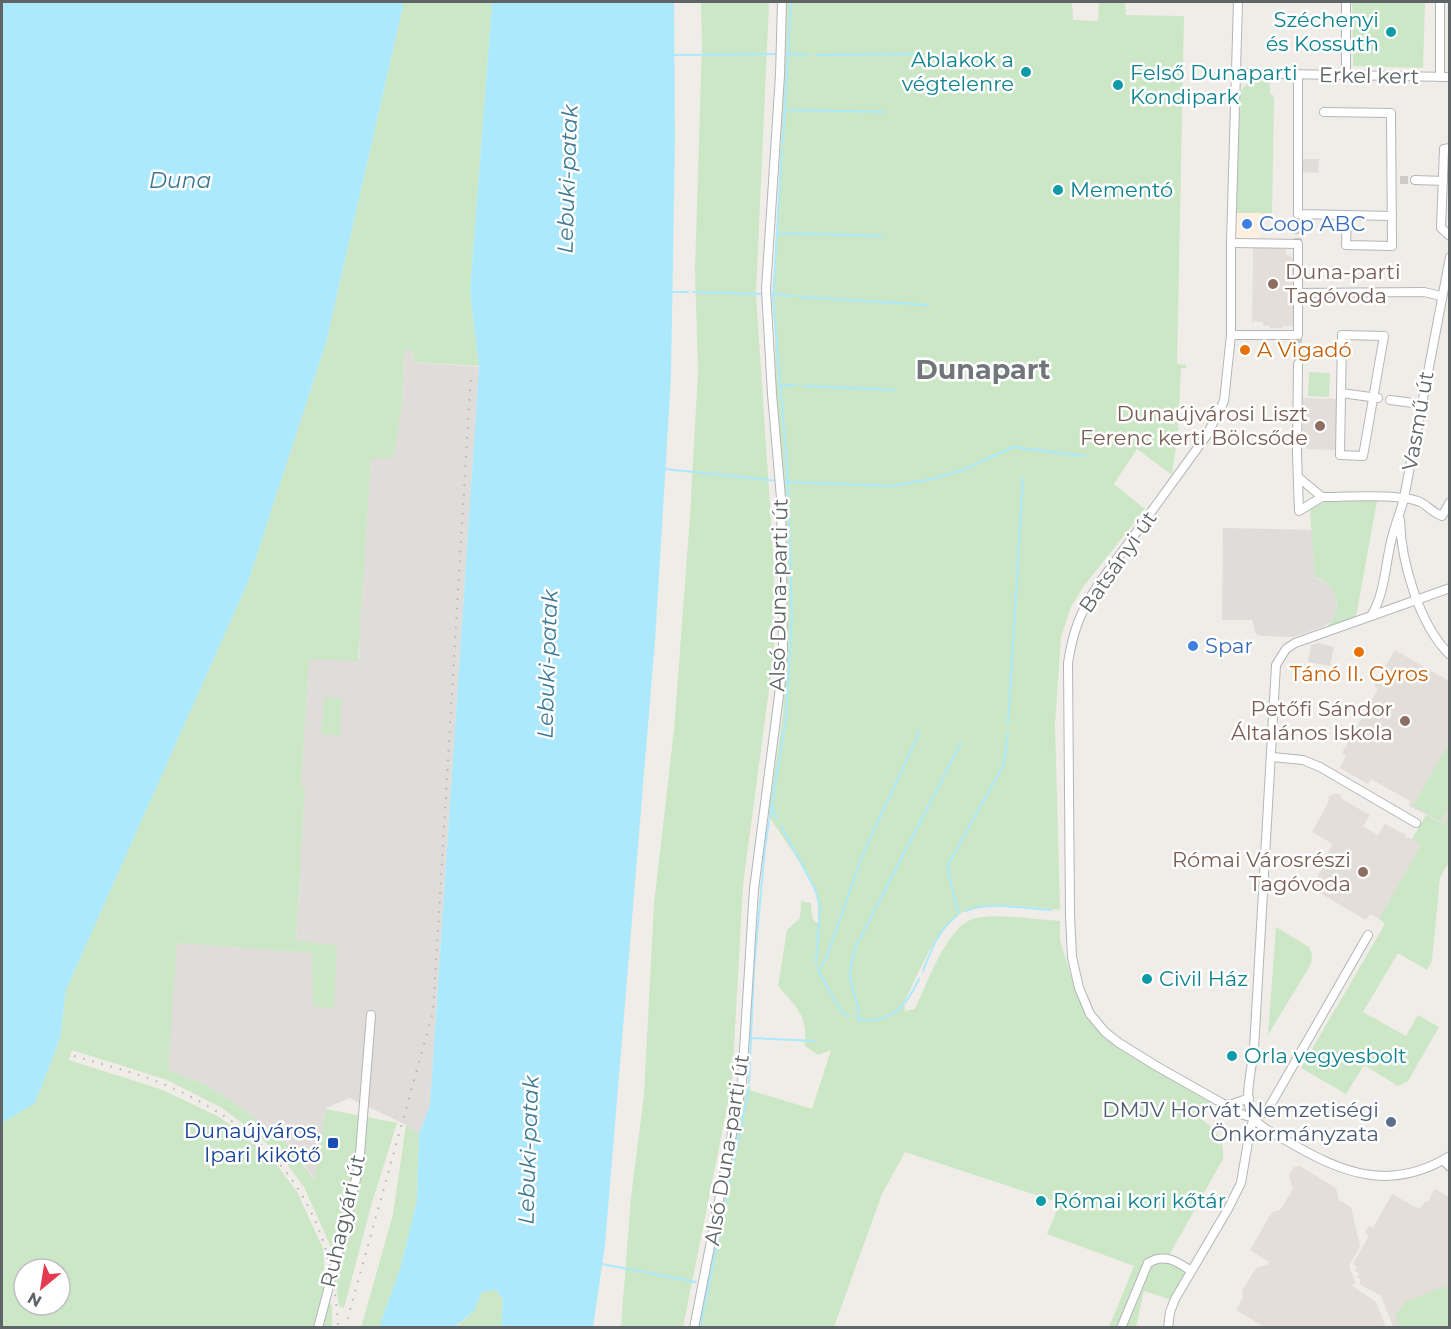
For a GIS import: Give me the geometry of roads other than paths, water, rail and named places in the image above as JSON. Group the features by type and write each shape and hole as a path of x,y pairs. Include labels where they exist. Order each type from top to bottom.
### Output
{"street":[{"name":"Alsó Duna-parti út","path":"694,1328 742,1083 754,889 781,680 783,583 780,481 766,289 780,75 782,2"},
{"name":"Batsányi út","path":"1238,2 1231,243 1231,335 1226,389 1221,410 1207,435 1085,604 1076,622 1068,663 1072,957 1079,988 1090,1014 1104,1032 1158,1067 1254,1118 1317,1159 1355,1173 1378,1177 1402,1175 1431,1166 1446,1158"},
{"path":"1346,2 1346,76"},
{"path":"1440,2 1440,77"},
{"name":"Erkel kert","path":"1236,73 1449,78"},
{"name":"Erkel kert","path":"1298,75 1298,214 1392,216"},
{"name":"Erkel kert","path":"1324,112 1391,113 1396,179 1392,246 1346,245 1347,215"},
{"path":"1449,148 1444,148 1441,228 1449,236"},
{"path":"1415,180 1443,181"},
{"path":"1231,243 1299,244 1298,335 1231,335"},
{"name":"Vasmű út","path":"1371,616 1379,600 1393,534 1404,498 1449,257"},
{"path":"1298,293 1424,292 1441,297"},
{"path":"1342,335 1384,336 1376,398 1363,456 1340,455 1341,393 1342,335"},
{"path":"1298,364 1299,511 1322,497 1404,498 1422,502 1434,513 1446,516 1449,502"},
{"path":"1341,393 1376,398"},
{"path":"1390,400 1421,404"},
{"path":"1298,477 1322,497"},
{"name":"Vasmű út","path":"1400,515 1401,541 1406,565 1431,632 1449,655"},
{"path":"1254,1118 1250,1111 1249,1098 1254,1049 1276,665 1281,656 1295,643 1449,588"},
{"path":"1272,757 1303,760 1320,767 1416,823"},
{"path":"1168,1328 1170,1312 1175,1299 1228,1209 1240,1183 1254,1118 1267,1111 1368,935"},
{"name":"Ruhagyári út","path":"318,1328 359,1166 371,1015"},
{"path":"1225,1104 1233,1104 1249,1098"},
{"path":"1446,1158 1449,1167"},
{"path":"1121,1328 1148,1263 1161,1257 1176,1261 1191,1271"}],"water":[{"name":"Duna","path":"2,2 404,2 326,343 248,582 66,990 60,1039 35,1103 2,1123"},
{"name":"Lebuki-patak","path":"492,2 674,2 675,138 671,377 655,641 605,1245 593,1327 501,1327 503,1300 496,1290 482,1292 474,1311 455,1327 379,1327 400,1269 417,1200 419,1134 430,1105 479,367 470,292"}],"waterway":[{"path":"783,144 791,2"},
{"path":"675,55 777,54"},
{"path":"787,54 807,55"},
{"path":"816,55 916,54"},
{"path":"786,110 885,112"},
{"path":"749,1083 754,969 765,847 786,718 792,616 787,465 773,299 782,149"},
{"path":"777,233 883,236"},
{"path":"672,292 688,292"},
{"path":"693,292 762,294"},
{"path":"771,294 796,296"},
{"path":"800,297 928,305"},
{"path":"780,385 795,385"},
{"path":"804,386 895,390"},
{"path":"665,469 787,482 890,486 933,479 965,469 1013,447 1085,456"},
{"path":"1008,724 1023,478"},
{"path":"818,970 825,961 863,854 920,731"},
{"path":"958,912 948,870 949,863 1004,764 1008,733"},
{"path":"919,979 909,998 889,1016 880,1019 858,1020 859,1014 850,976 856,946 961,743"},
{"path":"772,807 777,818"},
{"path":"781,826 815,889 820,907 816,963"},
{"path":"966,911 985,906 1051,910"},
{"path":"923,971 941,933 958,915"},
{"path":"818,970 841,1011 849,1017"},
{"path":"752,1038 814,1041"},
{"path":"700,1328 749,1087"},
{"path":"602,1264 696,1282"}],"tunnel":[{"path":"1400,180 1415,180"},
{"path":"1298,214 1298,244"},
{"path":"1298,335 1298,364"}],"railway":[{"path":"345,1328 433,1012 471,374"},
{"path":"74,1056 166,1085 205,1104 239,1126 267,1151 291,1179 310,1211 324,1246 334,1285 338,1328"}],"place":[{"name":"Széchenyi és Kossuth","path":"1391,32"},
{"name":"Ablakok a végtelenre","path":"1026,72"},
{"name":"Felső Dunaparti Kondipark","path":"1118,85"},
{"name":"Mementó","path":"1058,190"},
{"name":"Coop ABC","path":"1247,224"},
{"name":"Duna-parti Tagóvoda","path":"1273,284"},
{"name":"A Vigadó","path":"1245,350"},
{"name":"Dunaújvárosi Liszt Ferenc kerti Bölcsőde","path":"1320,426"},
{"name":"Spar","path":"1193,646"},
{"name":"Tánó II. Gyros","path":"1359,652"},
{"name":"Petőfi Sándor Általános Iskola","path":"1405,721"},
{"name":"Római Városrészi Tagóvoda","path":"1363,872"},
{"name":"Civil Ház","path":"1147,979"},
{"name":"Orla vegyesbolt","path":"1232,1056"},
{"name":"DMJV Horvát Nemzetiségi Önkormányzata","path":"1391,1122"},
{"name":"Dunaújváros, Ipari kikötő","path":"333,1143"},
{"name":"Római kori kőtár","path":"1041,1201"}],"district":[{"name":"Dunapart","path":"983,370"}]}
